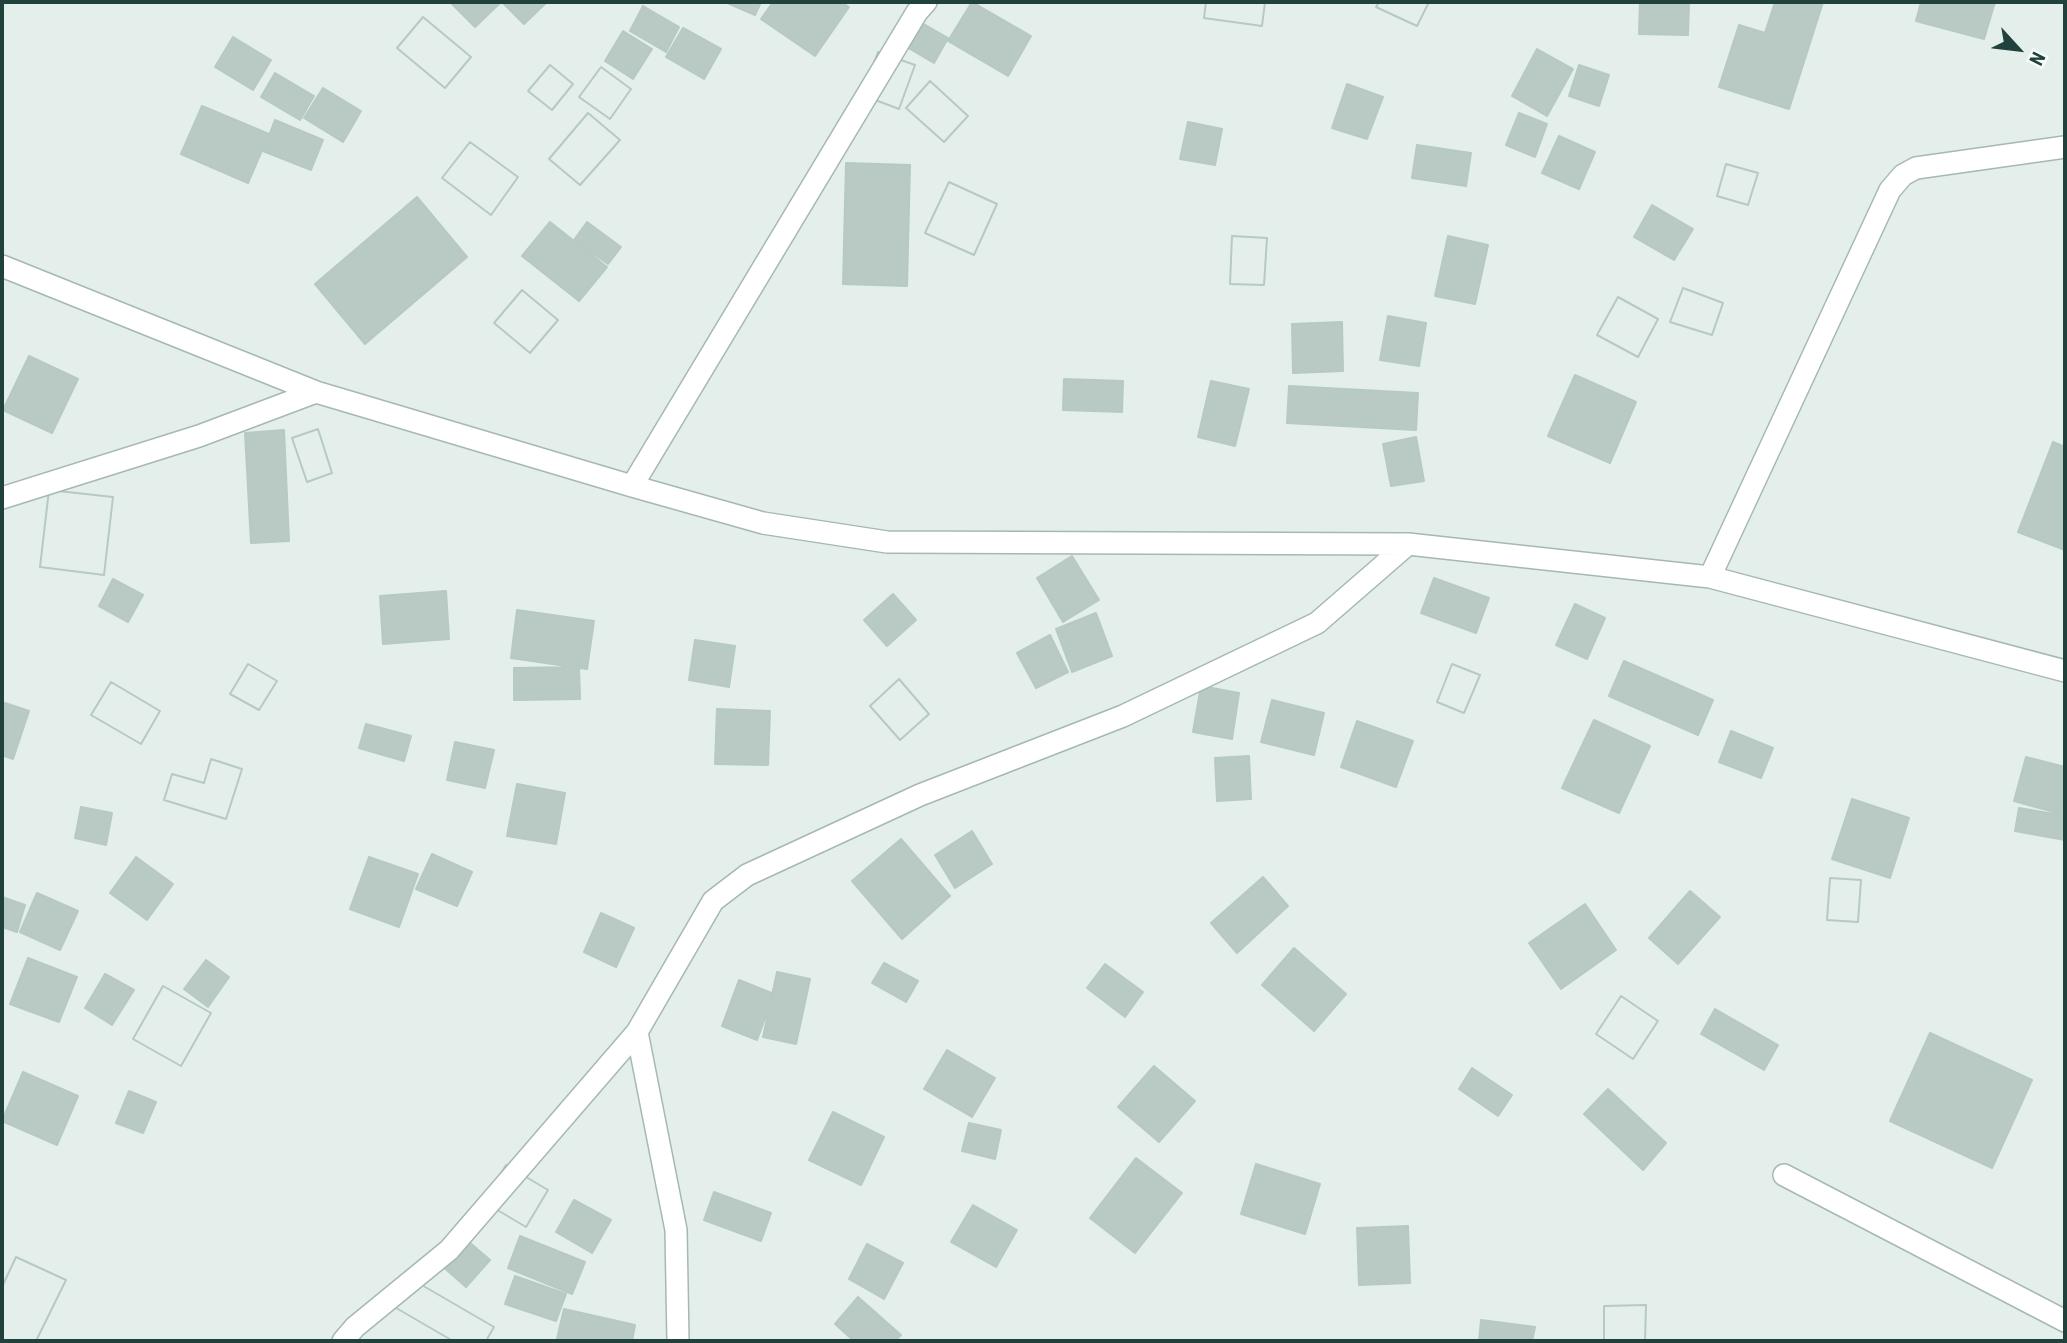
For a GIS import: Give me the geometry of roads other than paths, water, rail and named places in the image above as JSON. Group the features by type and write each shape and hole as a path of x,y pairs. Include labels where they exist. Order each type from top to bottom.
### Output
{"street":[{"path":"632,486 917,12 926,2"},
{"path":"1710,577 1891,190 1903,175 1916,168 2065,147"},
{"path":"2,265 316,392 763,523 887,542 1408,544 1710,577 2065,671"},
{"path":"2,498 199,436 316,392"},
{"path":"343,1341 355,1326 449,1250 637,1032 713,901 747,875 920,795 1122,716 1317,623 1408,544"},
{"path":"637,1032 676,1230 678,1341"},
{"path":"1784,1175 2065,1321"}]}
